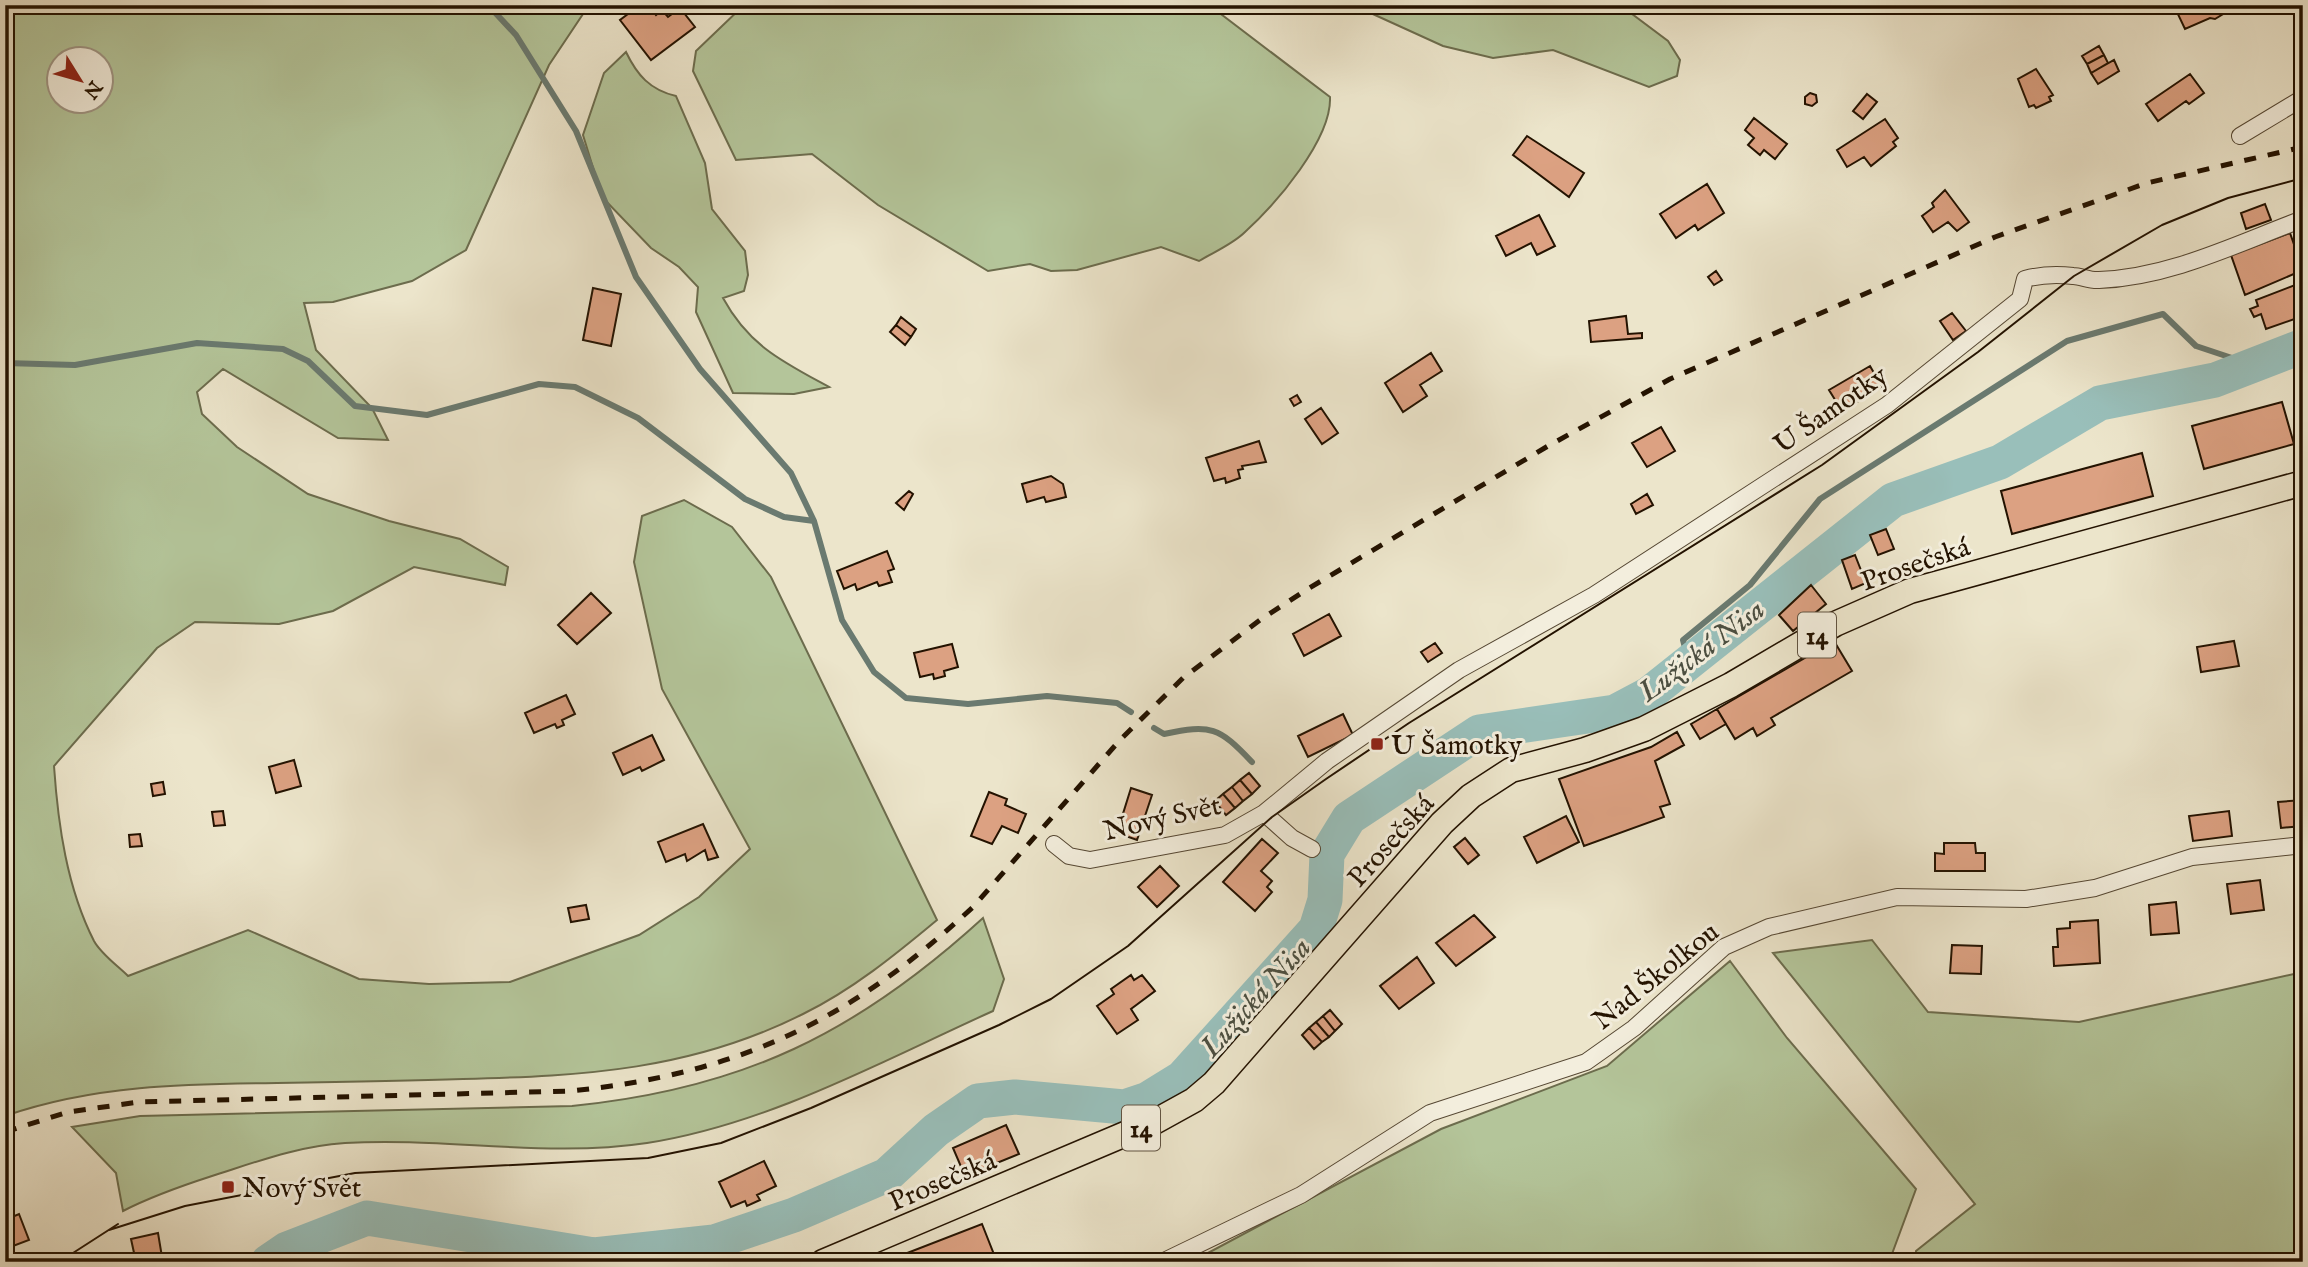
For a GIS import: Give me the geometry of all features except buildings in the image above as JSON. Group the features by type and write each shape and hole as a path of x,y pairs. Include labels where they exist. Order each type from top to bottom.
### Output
{"main road":[{"name":"Prosečská","path":"823,1262 1156,1121 1194,1100 1248,1047 1442,822 1471,796 1511,770 1585,750 1644,729 1731,685 1835,624 1910,591 2303,483"}],"street":[{"path":"2240,136 2303,98"},
{"name":"U Šamotky","path":"1264,813 1327,761 1459,670 1594,594 1887,405 2020,299 2025,279 2039,275 2074,276 2097,281 2162,270 2194,262 2303,219"},
{"name":"Nový Svět","path":"1054,844 1069,856 1090,860 1225,835 1264,813 1292,838 1312,849"},
{"name":"Nad Školkou","path":"1162,1262 1301,1195 1430,1113 1586,1062 1634,1028 1724,947 1769,927 1897,897 2038,897 2095,888 2192,857 2303,845"}],"green space":[{"path":"5,5 589,5 549,65 466,250 412,281 333,302 304,303 316,350 372,408 388,440 338,438 223,369 197,392 202,414 237,447 308,494 389,521 460,539 508,567 505,585 414,567 333,611 279,624 195,622 157,648 54,766 65,856 77,900 97,946 128,976 248,930 359,979 429,984 510,982 639,935 699,897 750,849 662,689 634,562 642,516 684,500 732,527 771,577 937,920 873,971 821,1005 761,1033 679,1058 594,1072 508,1078 208,1084 140,1088 38,1106 5,1116"},
{"path":"744,5 1209,5 1330,97 1328,114 1312,151 1272,205 1240,236 1199,261 1161,247 1077,270 1051,271 1030,264 988,271 878,205 812,154 736,160 693,71 696,51"},
{"path":"1353,5 1620,5 1668,41 1680,60 1677,76 1649,87 1553,50 1493,58 1443,46"},
{"path":"626,52 645,80 659,90 676,96 705,163 712,209 745,251 748,275 744,291 723,298 733,315 768,351 829,387 794,394 733,393 696,312 698,287 679,267 651,248 602,197 583,135 604,73"},
{"path":"983,918 1004,979 993,1011 824,1089 737,1121 692,1134 610,1147 534,1148 383,1142 328,1145 294,1151 245,1165 167,1192 123,1211 116,1173 72,1127 140,1116 572,1106 634,1098 691,1086 794,1049 843,1024 890,994"},
{"path":"1872,940 1928,1012 2079,1022 2303,972 2303,1262 1916,1262 1916,1251 1975,1204 1773,953"},
{"path":"1730,961 1787,1038 1916,1189 1889,1262 1191,1262 1441,1129 1607,1066"}],"waterway":[{"path":"488,5 516,35 576,131 636,277 700,369 791,473 814,521"},
{"path":"1689,663 1683,640 1750,585 1820,499 2067,341 2163,314 2196,346 2250,364"},
{"path":"5,363 75,365 197,343 283,349 308,361 355,406 427,415 539,384 575,387 638,418 745,499 784,517 814,521 842,620 874,672 906,698 968,704 1047,696 1117,703 1131,712"},
{"name":"Lužická Nisa","path":"268,1262 287,1249 367,1218 594,1255 714,1242 794,1215 887,1175 936,1130 978,1101 1015,1097 1124,1107 1148,1099 1182,1078 1316,929 1325,900 1327,854 1349,818 1479,732 1615,712 1649,694 1893,500 2000,462 2100,403 2215,380 2303,346"},
{"path":"1154,728 1164,734 1193,729 1213,731 1231,741 1252,762"}],"tram line":[{"path":"109,1230 185,1206 355,1173 648,1158 721,1143 811,1108 999,1025 1051,999 1128,946 1272,817 1326,779 1409,723 1822,465 1978,352 2074,276 2162,225 2228,198 2303,178"},
{"path":"59,1262 118,1224"}],"railway":[{"path":"5,1132 68,1112 139,1102 571,1091 631,1083 687,1071 739,1055 788,1035 836,1011 882,981 973,907 1120,740 1183,678 1260,620 1306,590 1548,446 1670,379 1995,237 2147,183 2303,147"}],"place":[{"name":"U Šamotky","path":"1377,744"},
{"name":"Nový Svět","path":"228,1187"}]}
